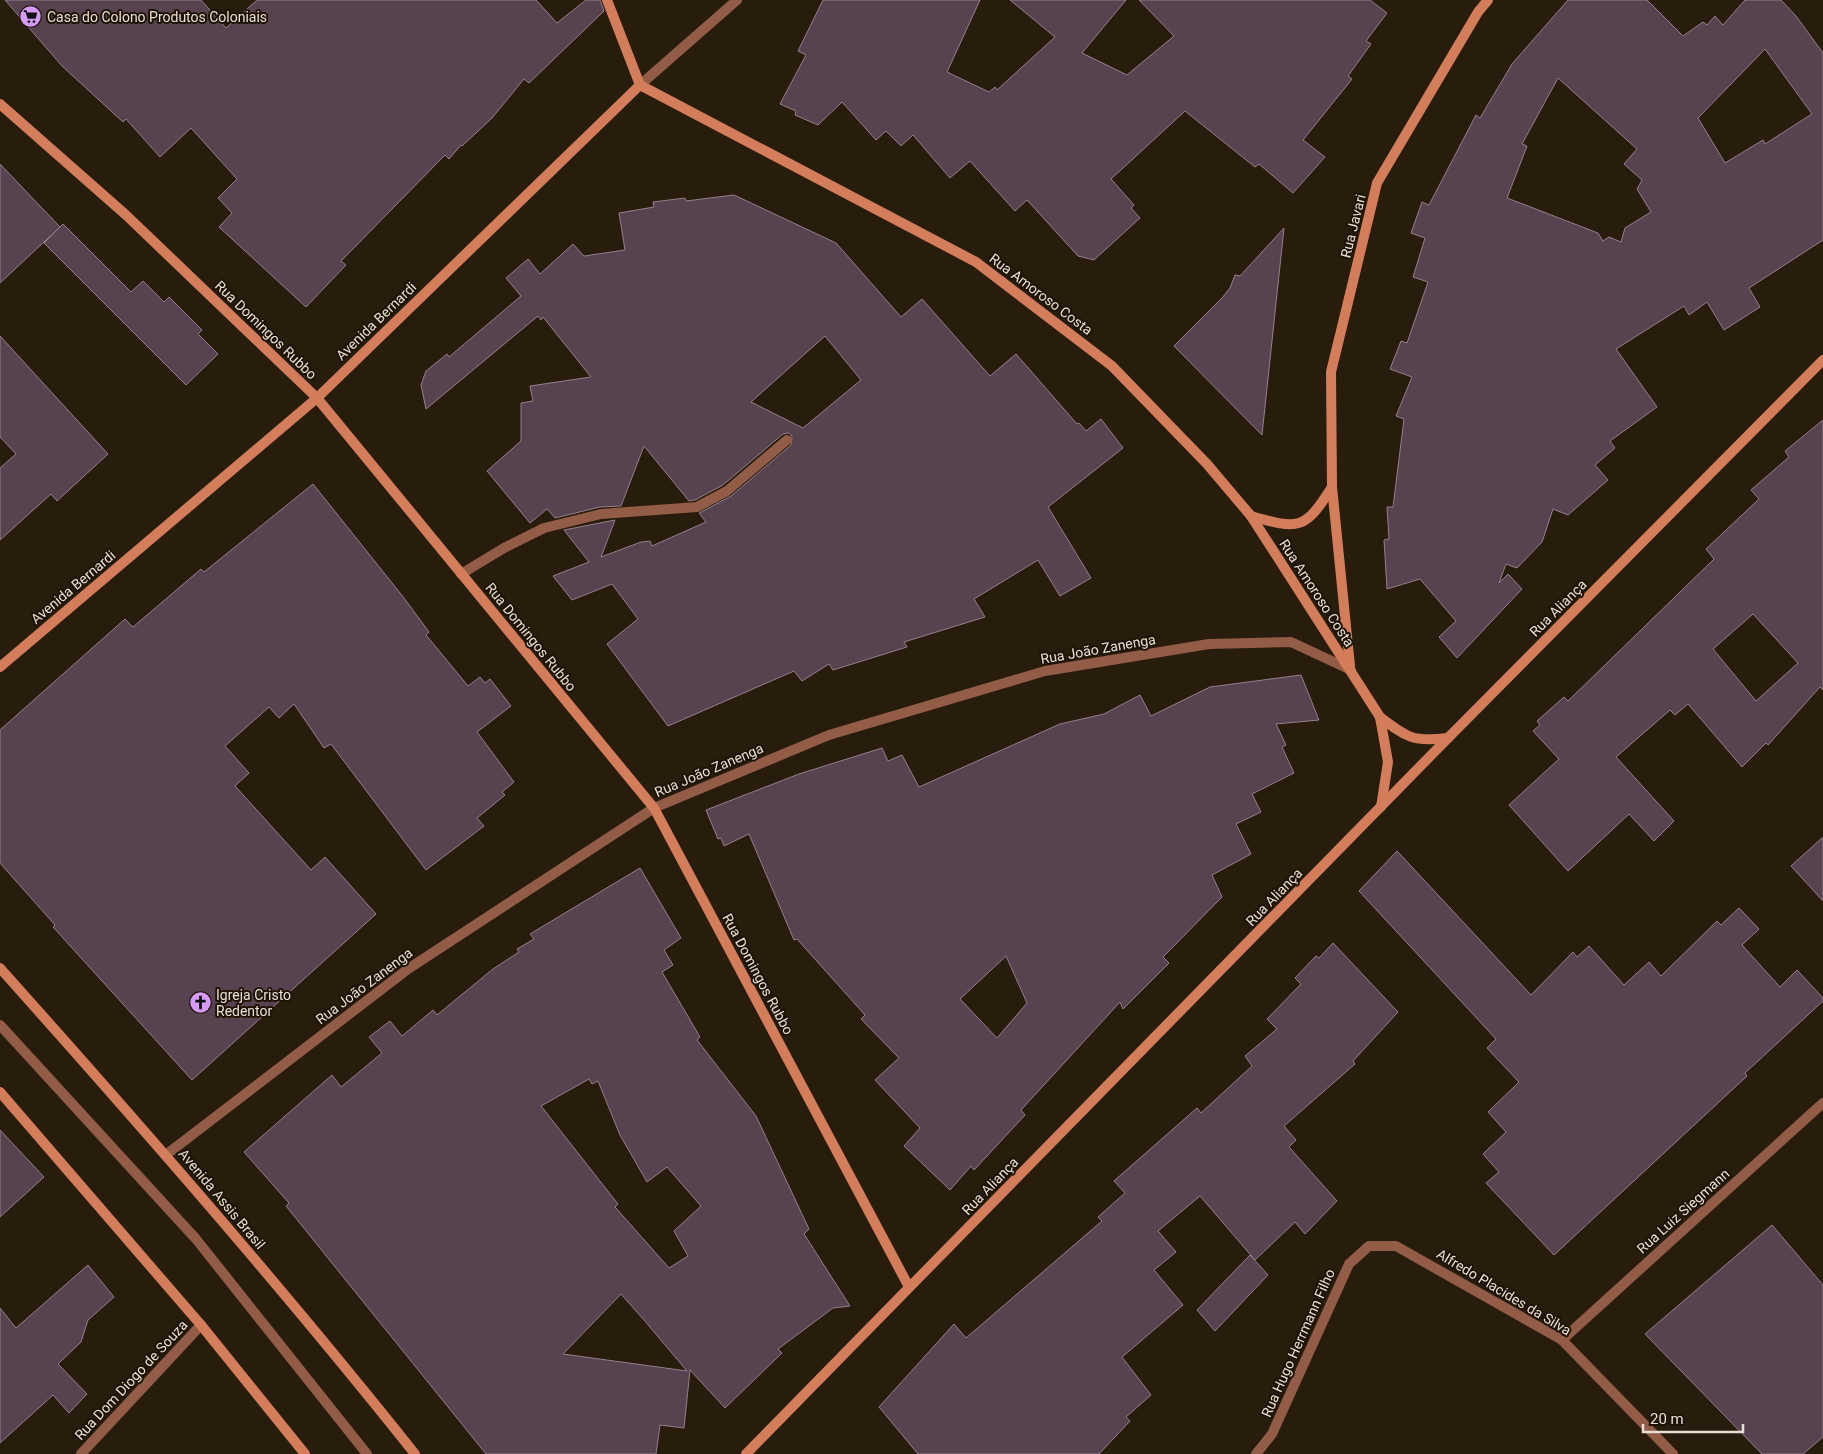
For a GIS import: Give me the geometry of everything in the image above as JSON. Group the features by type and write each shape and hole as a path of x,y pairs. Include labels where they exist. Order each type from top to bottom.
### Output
{"street":[{"path":"606,0 640,85"},
{"name":"Avenida Bernardi","path":"0,668 317,398 640,85 737,0"},
{"name":"Rua Javari","path":"1351,670 1332,486 1331,372 1377,183 1478,12 1488,0"},
{"name":"Rua Amoroso Costa","path":"640,85 976,262 1112,366 1207,464 1251,516 1380,717 1402,735 1424,741 1448,738"},
{"name":"Rua Domingos Rubbo","path":"0,104 126,215 317,398 654,808 910,1288"},
{"name":"Rua Aliança","path":"746,1454 1448,738 1823,360"},
{"path":"461,574 504,548 544,528 601,514 697,507 727,491 787,440"},
{"path":"1251,516 1277,524 1291,525 1304,523 1313,516 1332,486"},
{"name":"Rua João Zanenga","path":"167,1154 408,969 654,808 829,735 1045,671 1209,644 1291,642 1351,670"},
{"name":"Rua Amoroso Costa","path":"1380,717 1388,762 1380,808"},
{"name":"Avenida Assis Brasil","path":"0,968 167,1154 352,1374 416,1454"},
{"path":"0,1025 196,1239 367,1454"},
{"path":"0,1092 201,1325 305,1454"},
{"name":"Rua Luiz Siegmann","path":"1562,1340 1823,1103"},
{"name":"Alfredo Placides da Silva","path":"1369,1246 1396,1246 1562,1340 1673,1454"},
{"name":"Rua Hugo Herrmann Filho","path":"1256,1454 1272,1434 1349,1264 1369,1246"},
{"name":"Rua Dom Diogo de Souza","path":"81,1454 201,1325"}],"building":[{"path":"5,0 201,0 226,28 257,0 536,0 557,23 586,0 600,0 604,11 529,83 524,79 492,118 461,145 449,159 445,155 341,261 346,265 306,307 219,227 232,213 218,198 237,179 191,128 160,157 126,119 123,122 62,66"},
{"path":"823,0 980,0 947,72 989,92 995,87 997,90 1055,37 1010,0 1126,0 1082,53 1127,75 1174,36 1139,0 1370,0 1387,13 1366,41 1371,44 1348,76 1352,79 1303,140 1325,157 1293,193 1259,164 1255,167 1185,111 1111,179 1134,205 1131,208 1140,218 1094,260 1078,256 1027,200 1015,211 970,161 950,178 913,135 901,146 886,131 876,140 842,102 818,125 795,115 796,111 780,104 806,55 798,51"},
{"path":"1568,0 1647,0 1683,36 1703,22 1707,25 1715,16 1723,25 1745,0 1781,0 1796,16 1823,53 1823,240 1749,288 1760,307 1724,330 1707,302 1689,315 1684,306 1616,349 1657,407 1610,441 1615,448 1595,465 1608,480 1568,515 1553,509 1542,542 1517,568 1506,564 1499,583 1508,574 1522,589 1457,658 1439,637 1456,621 1420,579 1387,589 1384,540 1389,539 1387,507 1393,507 1404,419 1396,416 1412,377 1390,369 1401,341 1407,343 1428,282 1413,277 1425,238 1411,233 1422,202 1429,205 1476,115 1480,118 1512,64","holes":["1765,49 1812,114 1765,144 1763,140 1725,163 1698,118","1558,78 1637,149 1624,164 1642,180 1637,189 1651,212 1625,228 1621,242 1609,237 1603,241 1598,233 1507,198 1527,146 1522,144"]},
{"path":"0,164 60,227 0,283"},
{"path":"734,195 836,243 901,317 922,299 990,376 1016,354 1077,424 1079,423 1086,431 1101,419 1123,448 1048,507 1091,578 1060,596 1038,560 974,599 985,617 904,642 907,647 833,670 829,664 802,681 794,671 668,726 607,644 638,619 612,584 572,600 553,576 589,562 564,530 615,520 601,557 641,542 650,541 652,546 706,522 699,513 731,496 791,445 792,436 789,433 783,434 723,485 695,500 689,501 644,446 621,506 600,507 555,518 547,509 530,523 487,471 521,441 521,403 533,401 530,386 591,377 543,317 541,320 538,316 426,409 421,385 426,371 447,354 449,357 521,296 506,278 528,259 540,274 573,244 584,256 625,250 619,213 654,207 653,202 685,198 686,201","holes":["825,336 861,380 803,428 751,402"]},
{"path":"63,224 131,292 143,281 164,302 169,297 202,330 198,334 218,354 186,385 44,243"},
{"path":"1284,228 1262,435 1174,346 1222,298 1230,288 1235,275 1240,276"},
{"path":"0,336 108,454 57,501 51,494 0,540 0,468 16,454 0,437"},
{"path":"1823,420 1823,690 1820,687 1768,745 1766,743 1742,767 1688,704 1675,715 1670,710 1616,757 1674,821 1654,841 1629,814 1568,871 1509,805 1559,759 1533,731 1540,725 1537,721 1564,697 1568,701 1714,559 1706,549 1759,499 1751,490 1789,457 1785,451","holes":["1753,614 1798,663 1756,701 1713,649"]},
{"path":"313,484 404,598 429,632 426,635 468,686 480,677 485,683 490,679 511,706 477,732 514,782 502,792 505,795 477,818 484,826 426,870 331,744 324,748 294,704 279,718 269,707 225,746 249,773 235,786 311,870 325,857 376,914 192,1080 53,927 55,925 0,863 0,730 125,619 133,627 201,569 204,572"},
{"path":"1301,675 1319,720 1276,724 1286,745 1282,747 1294,773 1252,794 1261,812 1236,824 1251,854 1212,875 1222,897 1163,957 1169,963 1123,1009 1120,1002 1021,1110 1025,1115 974,1170 971,1166 950,1190 904,1146 920,1128 875,1080 899,1058 861,1019 865,1015 797,939 794,940 749,834 724,846 721,838 718,839 706,810 799,774 882,748 888,761 902,755 919,787 1060,724 1104,714 1140,695 1151,716 1210,687","holes":["1006,956 1027,1003 997,1038 960,999"]},
{"path":"1823,837 1823,901 1791,866"},
{"path":"1397,851 1531,995 1573,952 1577,957 1589,946 1624,985 1649,962 1661,976 1717,921 1721,925 1739,908 1759,929 1742,945 1780,987 1797,970 1823,998 1823,1001 1745,1073 1747,1076 1554,1255 1486,1183 1499,1172 1483,1154 1506,1132 1488,1112 1519,1082 1487,1048 1496,1039 1359,891"},
{"path":"640,868 681,938 664,950 673,965 662,972 700,1037 697,1040 756,1116 809,1229 804,1234 850,1306 833,1308 778,1349 782,1353 725,1408 690,1370 684,1428 660,1425 656,1454 486,1454 286,1206 289,1203 244,1152 332,1075 341,1087 382,1053 369,1037 390,1021 402,1036 433,1010 437,1015 493,969 519,952 517,949 534,939 530,934","holes":["589,1079 592,1084 598,1081 620,1135 647,1182 667,1167 701,1206 674,1231 688,1256 669,1268 615,1207 618,1204 541,1106","621,1294 644,1320 687,1371 563,1354"]},
{"path":"1333,943 1398,1012 1353,1061 1355,1064 1284,1126 1296,1140 1289,1147 1337,1201 1305,1234 1295,1222 1255,1260 1200,1196 1158,1231 1176,1252 1154,1270 1183,1305 1122,1357 1151,1395 1126,1417 1130,1421 1099,1454 918,1454 879,1407 954,1324 966,1338 1102,1221 1098,1217 1125,1193 1114,1181 1197,1108 1201,1113 1252,1066 1245,1056 1277,1029 1267,1019 1301,984 1295,978 1316,956 1319,958"},
{"path":"0,1130 44,1177 0,1217"},
{"path":"1772,1225 1823,1285 1823,1437 1803,1454 1762,1454 1645,1334"},
{"path":"1250,1255 1268,1275 1215,1331 1197,1310"},
{"path":"88,1265 114,1297 88,1320 81,1342 58,1364 87,1394 69,1413 53,1395 0,1443 0,1308 16,1328"}],"place":[{"name":"Casa do Colono Produtos Coloniais","path":"31,17"},
{"name":"Igreja Cristo Redentor","path":"200,1003"}]}
